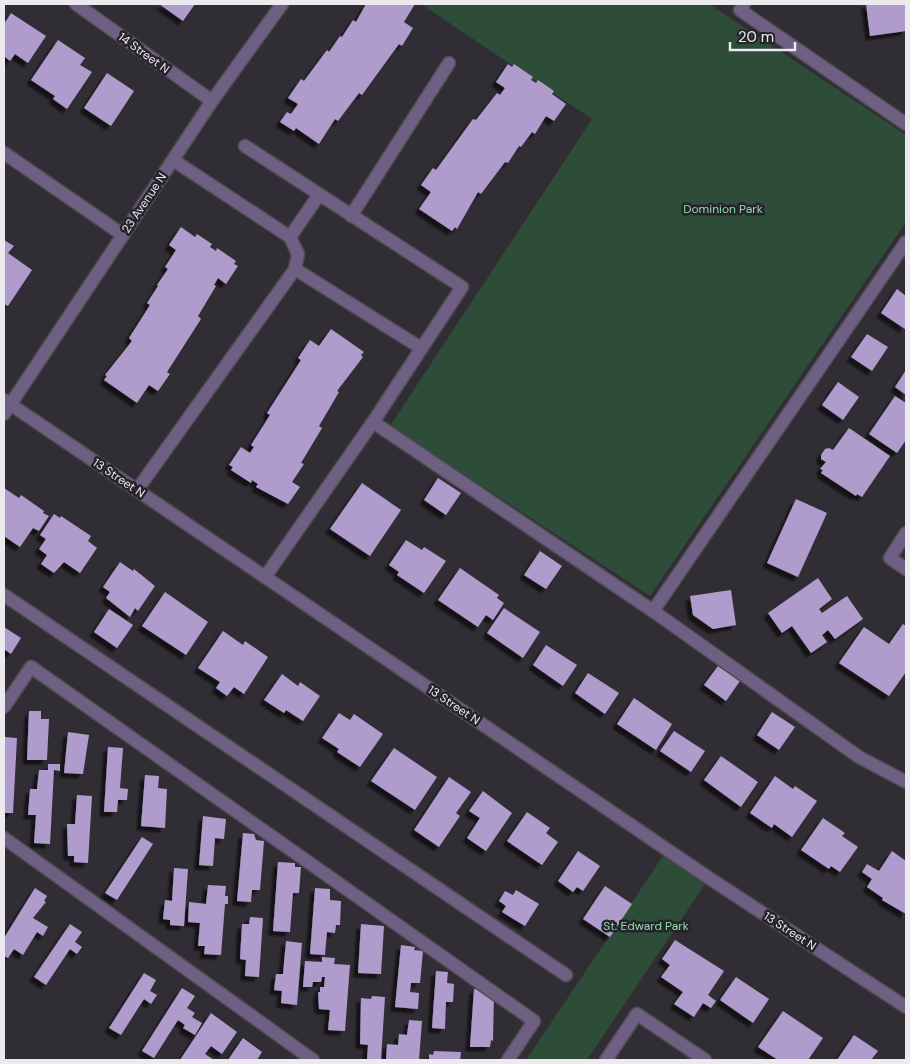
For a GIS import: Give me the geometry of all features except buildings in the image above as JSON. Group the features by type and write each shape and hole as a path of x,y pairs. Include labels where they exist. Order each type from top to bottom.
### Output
{"street":[{"name":"14 Street N","path":"76,4 212,101"},
{"name":"23 Avenue N","path":"6,406 124,235 212,101 282,4"},
{"path":"744,4 740,10 906,124"},
{"path":"351,216 448,64"},
{"path":"246,146 351,216 462,286 373,422 266,578"},
{"path":"4,153 124,235"},
{"path":"137,490 295,269 298,254 290,237 173,160"},
{"path":"290,237 319,195"},
{"path":"653,611 906,242"},
{"path":"295,269 421,348"},
{"name":"13 Street N","path":"6,406 137,490 702,874 906,1007"},
{"path":"373,422 653,611 859,757 906,782"},
{"path":"906,533 890,558 906,569"},
{"path":"4,595 566,975"},
{"path":"4,707 31,667 47,678 534,1021 508,1060"},
{"path":"4,838 306,1058"},
{"path":"606,1060 637,1014 705,1060"}],"green space":[{"name":"Dominion Park","path":"421,4 709,4 906,135 906,222 650,596 390,426 592,119"},
{"name":"St. Edward Park","path":"667,850 709,878 587,1060 526,1060"}]}
